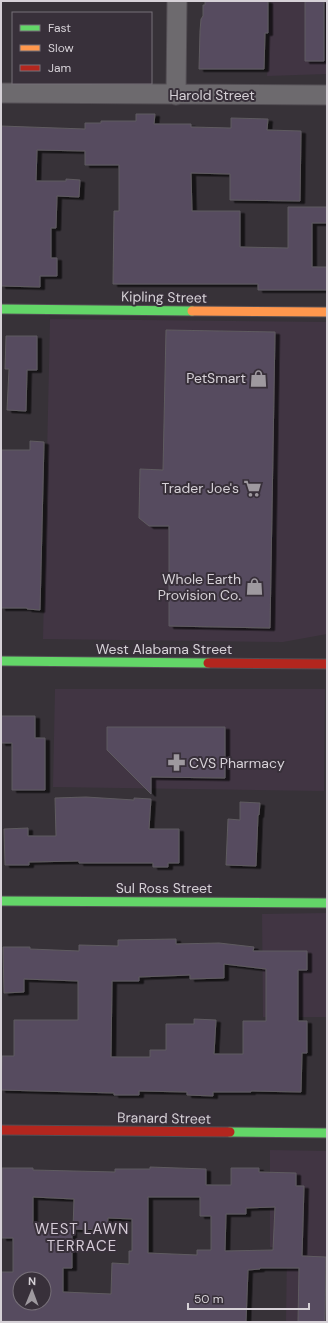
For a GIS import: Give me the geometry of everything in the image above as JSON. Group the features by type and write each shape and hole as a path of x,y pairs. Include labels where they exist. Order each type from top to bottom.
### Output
{"street":[{"path":"176,95 178,1"},
{"name":"Harold Street","path":"1,93 327,95"},
{"name":"Kipling Street","path":"1,309 327,312"},
{"name":"West Alabama Street","path":"1,661 327,664"},
{"name":"Sul Ross Street","path":"1,901 327,903"},
{"name":"Branard Street","path":"1,1130 327,1133"}],"shaded area":[{"path":"271,1 327,1 327,74 267,76"},
{"path":"50,319 327,322 327,634 283,642 43,639"},
{"path":"55,689 325,689 324,791 53,787"},
{"path":"327,913 327,1017 263,1017 262,914"},
{"path":"270,1150 327,1151 327,1322 286,1322 287,1248 270,1247"}],"building":[{"path":"205,1 268,1 268,33 265,33 264,69 199,69 201,19 203,16 203,5 205,5"},
{"path":"305,1 324,1 324,61 305,61"},
{"path":"136,114 155,114 154,124 191,124 191,127 231,128 231,118 268,119 267,130 301,131 300,201 230,200 230,174 191,173 192,211 240,211 240,247 288,248 288,207 327,207 327,223 312,223 312,267 327,267 327,290 258,290 258,284 113,284 114,211 119,211 119,165 85,165 85,151 37,150 36,181 66,181 66,179 80,180 79,197 57,196 56,228 51,228 51,258 57,258 57,276 40,276 40,287 1,286 1,126 85,129 85,123 101,123 101,121 136,121"},
{"path":"166,330 275,332 270,628 169,626 169,526 149,526 139,518 140,469 163,470"},
{"path":"6,336 37,336 37,370 27,370 26,411 7,410 9,369 5,369"},
{"path":"30,441 44,442 40,610 27,608 1,608 1,450 30,450"},
{"path":"1,716 35,716 35,738 45,738 45,790 12,790 12,743 1,743"},
{"name":"CVS Pharmacy","path":"107,727 225,727 225,778 151,777 151,794 107,750"},
{"path":"86,797 134,800 134,798 151,799 149,829 179,829 179,863 168,863 168,867 153,867 153,863 79,863 79,861 29,862 29,865 5,865 4,829 28,828 28,836 56,836 55,798"},
{"path":"240,802 260,803 258,815 256,866 226,865 228,819 240,820"},
{"path":"176,939 176,944 219,943 254,947 253,951 307,951 307,970 298,970 298,1021 307,1021 307,1053 302,1053 301,1092 213,1092 213,1096 187,1095 187,1092 139,1091 139,1095 114,1095 114,1093 1,1090 2,1056 14,1056 14,1020 78,1020 78,981 24,979 24,992 4,993 3,947 30,947 30,949 79,951 79,945 118,946 118,940","holes":["224,964 266,969 266,1021 243,1021 243,1054 214,1054 216,1020 194,1019 194,1024 166,1024 166,1050 150,1050 150,1057 111,1057 112,981 139,981 139,977 190,975 190,979 224,978"]},
{"path":"150,1167 206,1169 206,1185 231,1185 231,1168 259,1168 259,1172 296,1173 296,1186 304,1186 302,1256 326,1257 325,1322 298,1322 299,1268 260,1268 248,1270 246,1322 1,1321 1,1272 12,1272 12,1311 52,1311 52,1271 13,1271 13,1238 2,1238 2,1168 115,1172 115,1169 150,1169","holes":["33,1197 74,1199 73,1229 107,1230 108,1218 132,1219 132,1251 129,1251 129,1264 112,1263 111,1294 63,1292 63,1268 72,1268 72,1224 33,1223","148,1197 200,1197 200,1216 211,1216 211,1250 197,1250 197,1255 148,1253","275,1207 273,1250 225,1251 226,1214 246,1214 246,1208"]}],"traffic: fast":[{"path":"1,309 192,311"},
{"path":"1,661 208,663"},
{"path":"1,901 327,903"},
{"path":"230,1132 327,1133"}],"traffic: slow":[{"path":"192,311 327,312"}],"traffic: jam":[{"path":"208,663 327,664"},
{"path":"1,1130 230,1132"}],"place":[{"name":"PetSmart","path":"259,378"},
{"name":"Trader Joe's","path":"252,488"},
{"name":"Whole Earth Provision Co.","path":"254,587"},
{"name":"CVS Pharmacy","path":"176,763"}],"district":[{"name":"WEST LAWN TERRACE","path":"82,1238"}]}
